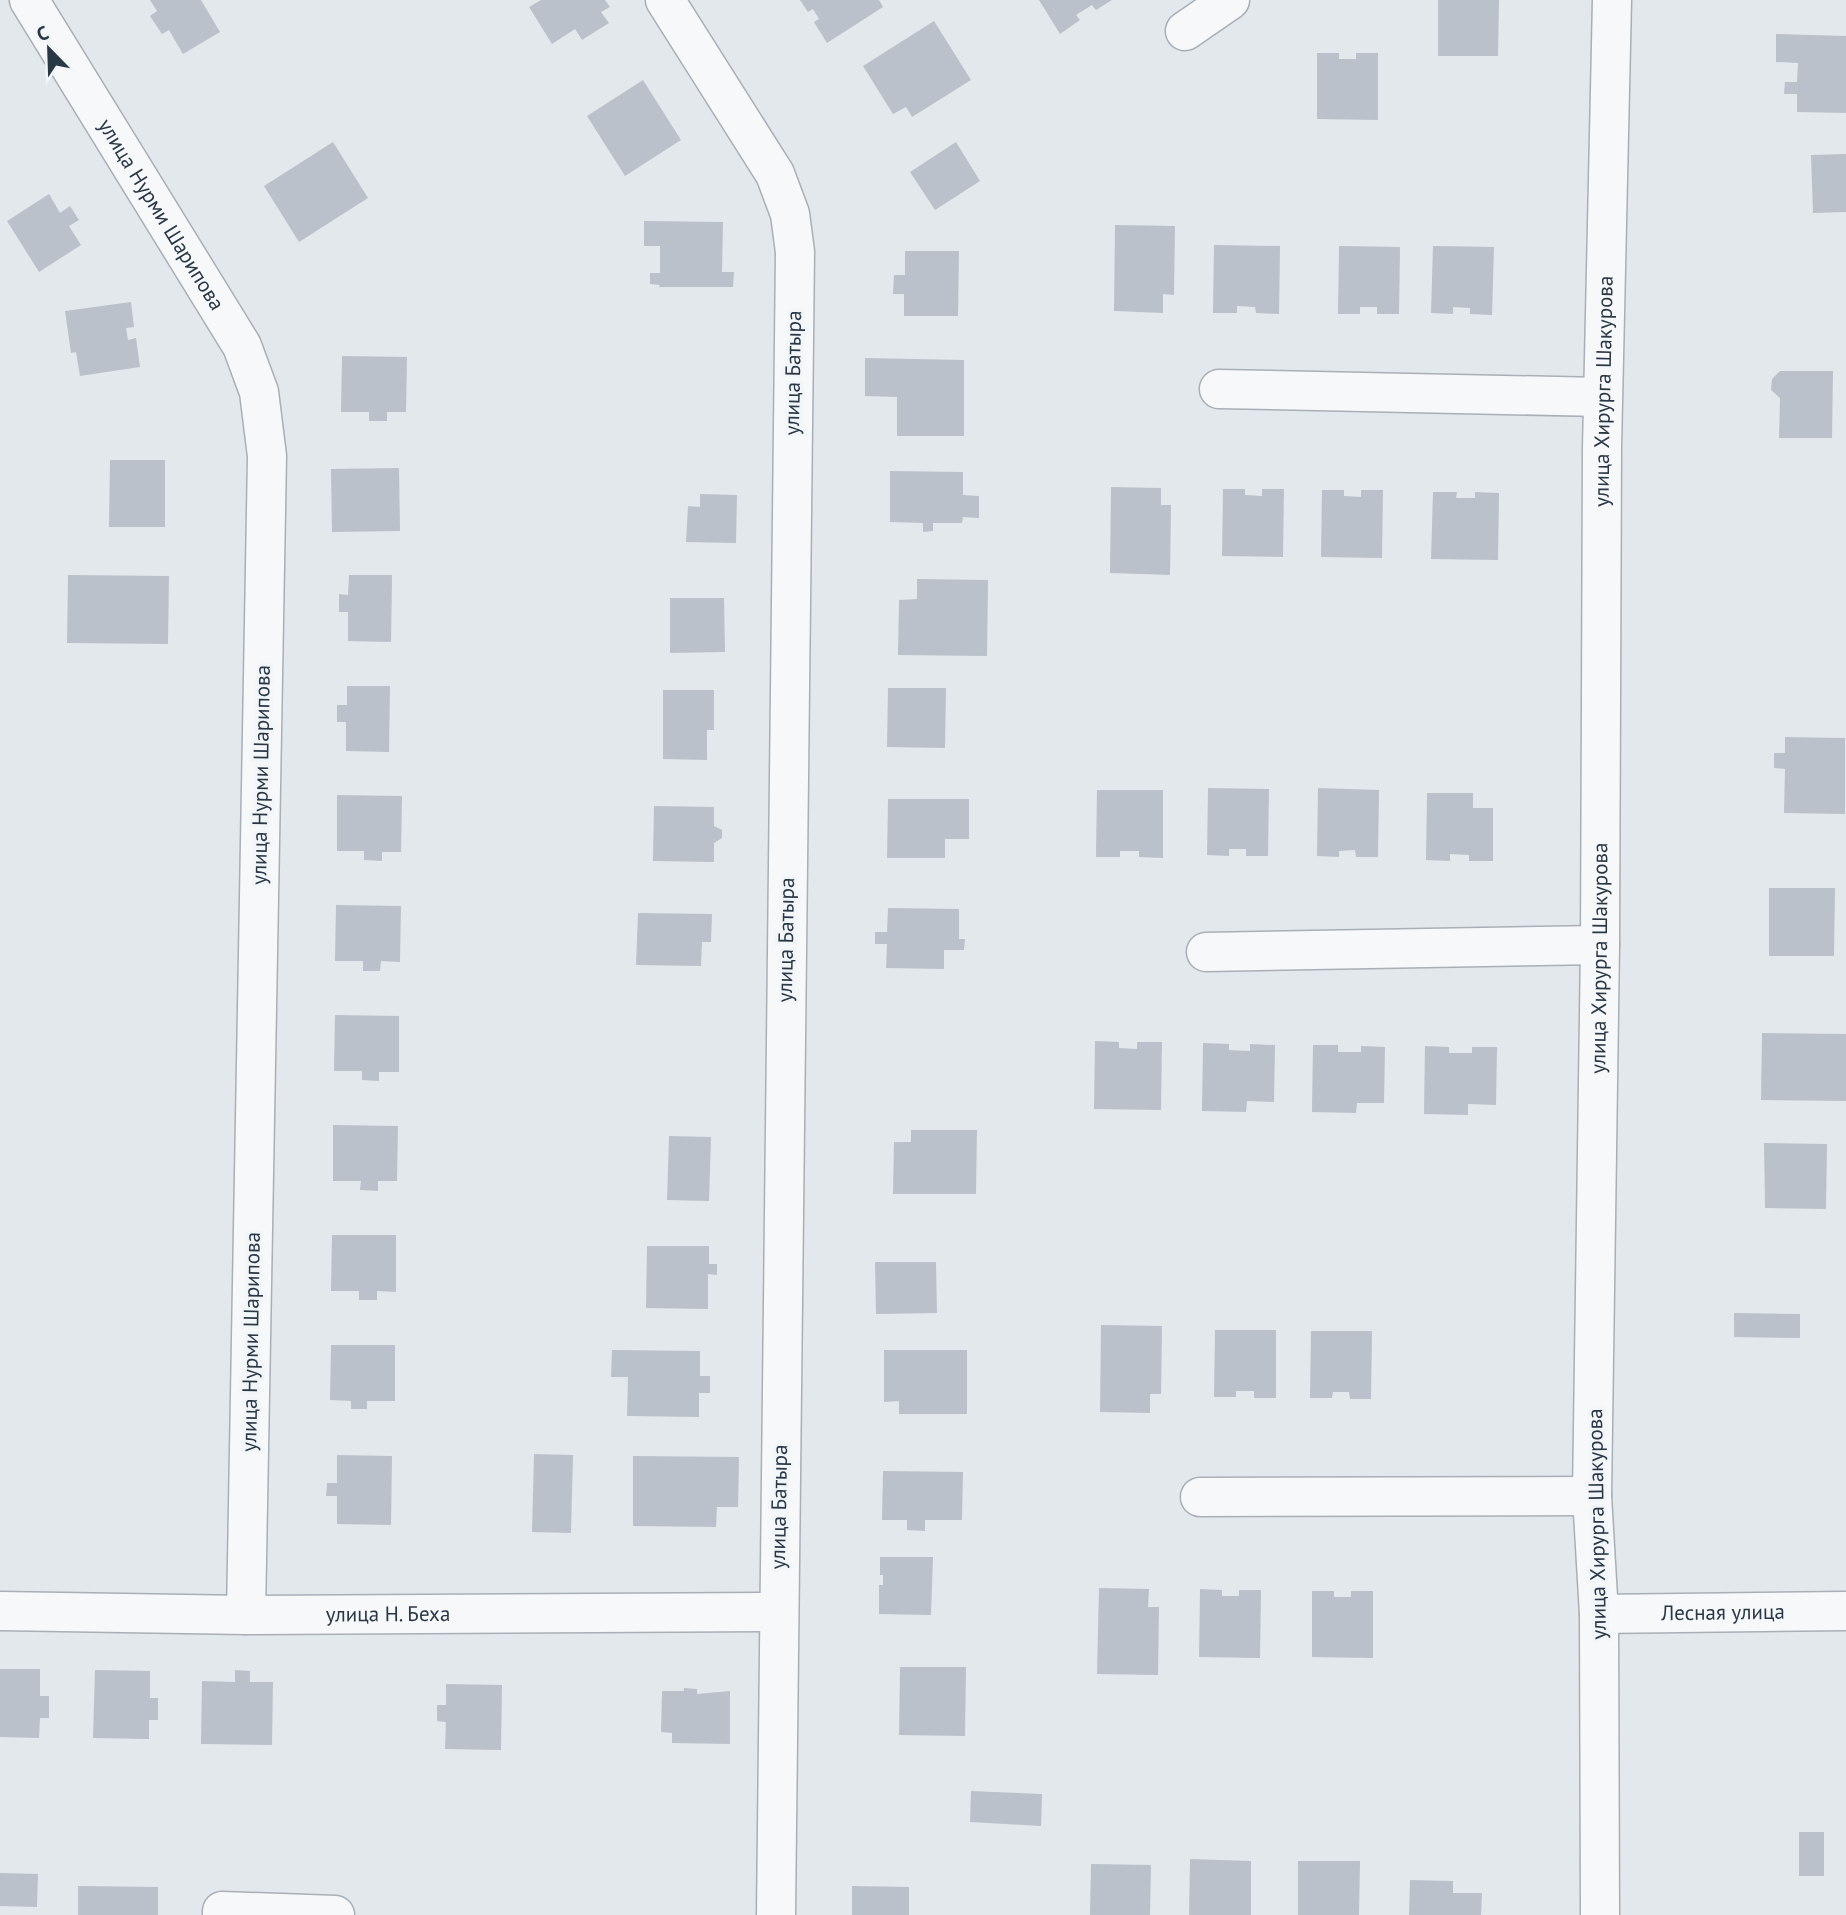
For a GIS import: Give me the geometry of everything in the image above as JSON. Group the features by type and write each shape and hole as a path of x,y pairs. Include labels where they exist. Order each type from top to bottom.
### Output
{"street":[{"name":"улица Нурми Шарипова","path":"29,0 242,346 261,405 267,456 246,1615"},
{"name":"улица Батыра","path":"665,0 775,174 790,214 795,252 776,1915"},
{"path":"1185,31 1230,0"},
{"name":"улица Хирурга Шакурова","path":"1600,1915 1599,1614 1592,1496 1600,945 1602,397 1612,0"},
{"path":"1219,389 1602,397"},
{"path":"1206,952 1600,945"},
{"path":"1200,1497 1592,1496"},
{"name":"улица Н. Беха","path":"0,1611 246,1615 778,1612"},
{"name":"Лесная улица","path":"1599,1614 1846,1611"},
{"path":"222,1915 222,1911 335,1915"}],"building":[{"path":"150,0 201,0 220,32 183,54 169,30 162,34 150,16 157,11"},
{"path":"541,0 605,0 610,7 601,12 609,23 582,40 575,29 552,44 529,7"},
{"path":"800,0 879,0 883,7 827,43 814,22 819,19 813,9 808,12"},
{"path":"1039,0 1112,0 1096,10 1092,5 1076,15 1080,20 1060,34"},
{"path":"1438,0 1499,0 1498,56 1438,56"},
{"path":"934,21 971,80 912,117 906,107 893,114 863,66"},
{"path":"1776,34 1846,36 1846,113 1797,112 1797,94 1784,94 1785,82 1797,82 1798,63 1776,62"},
{"path":"1317,53 1339,53 1339,59 1356,59 1356,53 1378,53 1378,120 1317,119"},
{"path":"643,80 681,140 625,176 587,116"},
{"path":"333,142 368,198 299,242 264,186"},
{"path":"956,142 980,181 935,210 910,172"},
{"path":"1846,154 1846,212 1813,213 1811,155"},
{"path":"49,194 60,213 70,206 79,220 69,226 81,245 39,272 7,221"},
{"path":"644,221 723,222 722,272 734,272 733,287 659,287 660,285 650,284 650,273 660,273 660,246 644,246"},
{"path":"1115,225 1175,226 1174,295 1163,294 1163,313 1114,311"},
{"path":"1214,245 1280,246 1279,314 1256,313 1255,307 1237,306 1237,313 1213,313"},
{"path":"1339,246 1400,247 1399,314 1377,314 1377,307 1360,307 1360,314 1338,314"},
{"path":"1433,246 1494,247 1492,315 1470,314 1470,308 1453,307 1453,314 1431,313"},
{"path":"905,251 959,251 958,316 904,316 904,294 893,294 894,275 905,275"},
{"path":"131,302 134,327 126,328 128,340 136,338 140,367 80,376 76,352 71,353 65,311"},
{"path":"342,356 407,357 406,412 387,412 387,421 369,421 369,412 341,412"},
{"path":"865,358 964,360 964,436 897,436 897,397 865,396"},
{"path":"1780,371 1833,371 1832,438 1779,438 1780,398 1771,390 1772,379"},
{"path":"110,460 165,460 165,527 109,527"},
{"path":"399,468 400,531 332,532 331,469"},
{"path":"890,471 963,472 963,495 979,496 979,518 963,517 962,523 933,523 933,531 923,532 923,523 890,522"},
{"path":"1111,487 1161,488 1161,505 1171,505 1170,575 1110,573"},
{"path":"1223,489 1245,489 1245,495 1262,496 1262,489 1284,489 1283,557 1222,556"},
{"path":"1322,490 1344,490 1344,496 1361,497 1361,490 1383,490 1382,558 1321,557"},
{"path":"1433,492 1457,492 1456,498 1475,498 1475,492 1499,493 1498,560 1431,559"},
{"path":"700,494 737,495 736,543 686,542 688,506 700,507"},
{"path":"68,575 169,576 168,644 67,643"},
{"path":"349,575 392,575 391,642 348,641 348,612 339,612 339,594 348,595"},
{"path":"917,579 988,580 987,656 898,655 899,600 917,599"},
{"path":"670,598 724,598 725,652 670,653"},
{"path":"347,686 390,686 389,752 346,751 346,722 337,722 337,705 347,705"},
{"path":"888,688 946,688 945,748 887,747"},
{"path":"663,690 714,690 714,730 707,730 707,760 663,759"},
{"path":"1785,737 1845,738 1845,814 1784,813 1785,769 1774,768 1774,753 1785,753"},
{"path":"1208,788 1269,789 1268,856 1246,856 1246,849 1229,849 1229,856 1207,855"},
{"path":"1318,788 1379,790 1378,857 1356,857 1355,850 1339,851 1339,857 1317,856"},
{"path":"1097,790 1163,790 1163,858 1139,857 1139,851 1120,851 1120,857 1096,857"},
{"path":"1427,793 1473,793 1473,808 1493,808 1493,861 1469,861 1469,855 1450,854 1450,861 1426,860"},
{"path":"337,795 402,796 401,852 382,852 382,861 364,860 364,851 337,851"},
{"path":"888,799 969,799 969,839 945,839 945,858 887,858"},
{"path":"654,806 714,807 714,826 722,830 722,838 714,843 714,862 653,861"},
{"path":"1769,888 1835,888 1834,956 1769,956"},
{"path":"336,905 401,906 400,962 381,961 380,971 363,971 363,961 335,961"},
{"path":"888,908 959,909 959,939 965,939 964,950 944,950 944,969 886,968 887,944 875,944 875,932 887,932"},
{"path":"638,913 712,914 711,942 702,942 701,966 636,965"},
{"path":"335,1015 399,1016 399,1072 379,1072 379,1081 362,1080 362,1071 334,1071"},
{"path":"1762,1033 1846,1034 1846,1101 1761,1100"},
{"path":"1095,1041 1119,1042 1119,1048 1137,1049 1137,1042 1162,1042 1161,1110 1094,1109"},
{"path":"1203,1043 1229,1044 1229,1050 1250,1051 1250,1044 1275,1045 1274,1102 1247,1101 1246,1112 1202,1111"},
{"path":"1313,1045 1338,1045 1338,1052 1361,1052 1361,1046 1385,1047 1384,1103 1357,1103 1356,1113 1312,1112"},
{"path":"1425,1046 1449,1047 1449,1053 1472,1053 1472,1047 1497,1047 1496,1105 1468,1104 1468,1115 1424,1114"},
{"path":"333,1125 398,1126 397,1181 378,1181 378,1191 360,1190 361,1181 333,1181"},
{"path":"911,1130 977,1130 976,1194 893,1194 894,1142 911,1142"},
{"path":"669,1136 711,1137 709,1201 667,1200"},
{"path":"1764,1143 1827,1144 1826,1209 1765,1208"},
{"path":"332,1235 396,1235 396,1292 377,1291 377,1300 359,1300 359,1291 331,1291"},
{"path":"647,1246 709,1246 709,1264 717,1264 717,1275 708,1274 708,1309 646,1308"},
{"path":"875,1262 936,1262 937,1313 876,1314"},
{"path":"1734,1313 1800,1314 1800,1338 1734,1337"},
{"path":"1101,1325 1162,1326 1161,1394 1150,1394 1150,1413 1100,1412"},
{"path":"1215,1330 1276,1330 1276,1398 1254,1398 1254,1391 1236,1391 1236,1397 1214,1397"},
{"path":"1311,1331 1372,1331 1371,1399 1350,1399 1349,1392 1333,1392 1332,1398 1310,1398"},
{"path":"331,1345 395,1345 395,1401 367,1401 367,1409 351,1409 351,1401 330,1400"},
{"path":"612,1350 700,1351 700,1376 710,1376 710,1393 699,1393 699,1417 627,1416 628,1377 611,1377"},
{"path":"884,1350 967,1350 967,1414 899,1414 899,1401 884,1402"},
{"path":"534,1454 573,1455 571,1533 532,1532"},
{"path":"337,1455 392,1456 391,1525 337,1524 337,1496 326,1496 327,1483 337,1483"},
{"path":"633,1456 739,1457 738,1507 717,1507 716,1527 633,1526"},
{"path":"883,1471 963,1472 962,1520 925,1520 925,1531 907,1530 907,1520 882,1520"},
{"path":"880,1557 933,1557 931,1615 879,1614 879,1585 883,1585"},
{"path":"1099,1588 1149,1589 1148,1607 1159,1607 1158,1675 1097,1674"},
{"path":"1200,1589 1222,1590 1222,1596 1239,1596 1239,1590 1261,1590 1260,1658 1199,1657"},
{"path":"1312,1591 1334,1591 1334,1597 1351,1597 1351,1591 1373,1591 1373,1658 1312,1657"},
{"path":"900,1667 966,1667 965,1736 899,1735"},
{"path":"0,1669 40,1669 40,1696 49,1696 49,1718 40,1718 39,1738 0,1737"},
{"path":"95,1670 150,1671 150,1698 158,1698 158,1720 149,1720 149,1739 93,1738"},
{"path":"235,1670 250,1671 250,1682 273,1682 272,1745 201,1744 202,1681 235,1682"},
{"path":"446,1684 502,1685 501,1750 445,1749 446,1722 437,1721 437,1705 446,1705"},
{"path":"684,1688 697,1689 697,1694 730,1691 730,1744 672,1743 672,1733 661,1732 662,1691 684,1691"},
{"path":"971,1791 1042,1794 1041,1826 970,1822"},
{"path":"1799,1832 1824,1832 1824,1876 1799,1876"},
{"path":"1190,1859 1251,1861 1251,1915 1189,1915"},
{"path":"1298,1861 1360,1861 1359,1915 1298,1915"},
{"path":"1091,1864 1151,1865 1150,1915 1090,1915"},
{"path":"0,1873 38,1874 37,1907 0,1906"},
{"path":"1410,1880 1453,1881 1453,1893 1482,1893 1481,1915 1409,1915"},
{"path":"78,1886 158,1887 158,1915 78,1915"},
{"path":"852,1886 909,1887 909,1915 852,1915"}]}
